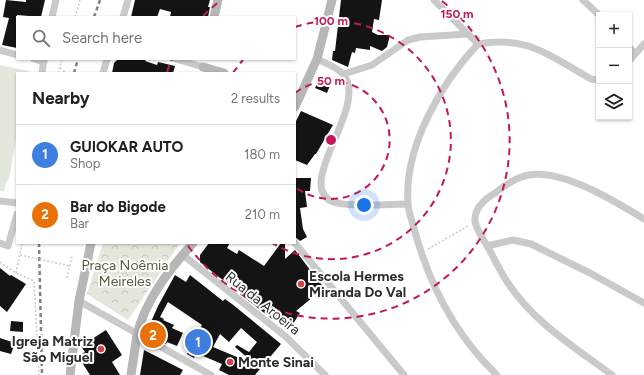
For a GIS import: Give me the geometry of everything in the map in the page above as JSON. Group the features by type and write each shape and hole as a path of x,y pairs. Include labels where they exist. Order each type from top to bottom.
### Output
{"main road":[{"path":"214,16 218,0"},
{"path":"298,94 316,59 332,0"},
{"path":"203,66 221,72"},
{"path":"70,375 78,301 91,244"},
{"path":"131,375 138,334 161,283 192,244"}],"street":[{"path":"52,16 56,0"},
{"path":"123,16 128,0"},
{"path":"434,0 478,44"},
{"path":"583,0 596,12"},
{"path":"344,74 372,65 408,40 420,37 468,34"},
{"path":"497,375 485,363 455,323 443,304 421,253 408,204 412,162 426,123 441,92 452,74 478,44 496,41 522,44 536,48 591,79 596,80"},
{"path":"632,58 644,44"},
{"path":"630,48 636,54"},
{"path":"0,50 16,55"},
{"path":"316,59 344,74 350,88 350,99 322,179 321,188 324,195 331,201 348,204 408,204"},
{"path":"42,72 44,60"},
{"path":"103,72 107,60"},
{"path":"180,60 203,66"},
{"path":"612,375 546,325 524,304 508,283 487,246 475,222 476,213 485,199 514,180 530,175 560,177 585,187 644,219"},
{"path":"0,201 16,203"},
{"path":"0,243 8,246 16,218"},
{"path":"487,246 513,240 531,244 590,273 644,303"},
{"path":"296,244 404,375"},
{"name":"Rua da Aroeira","path":"183,255 285,336 325,375"},
{"path":"78,301 211,375"}],"path":[{"path":"75,16 80,0"},
{"path":"58,72 62,60"},
{"path":"60,68 65,72"},
{"path":"421,253 475,222"},
{"path":"16,273 22,244"},
{"path":"20,255 70,266"},
{"path":"67,278 72,256"},
{"path":"0,262 16,273 34,281 39,375"}],"green space":[{"path":"0,65 29,72 16,72 16,140 9,179 6,182 4,192 0,191"},
{"name":"Praça Noêmia Meireles","path":"103,244 179,244 128,320 87,294"}],"building":[{"path":"6,0 26,2 26,0 45,0 41,16 16,16 16,48 2,45 9,18 3,17"},
{"path":"135,0 210,0 208,7 210,7 208,16 170,16 171,12 160,9 157,16 131,16"},
{"path":"341,0 382,0 379,20 374,19 372,32 378,35 390,35 387,47 382,51 370,46 370,50 356,48 355,53 352,52 348,67 332,60 333,51 335,51"},
{"path":"117,60 146,60 157,65 158,62 175,66 173,72 112,72 114,63"},
{"path":"320,78 331,83 327,93 315,88"},
{"path":"301,111 333,125 316,154 307,165 296,160 296,121"},
{"path":"296,178 311,178 310,191 305,191 307,207 300,208 303,229 307,237 300,241 296,238"},
{"path":"208,244 229,244 227,248 237,254 239,250 264,266 280,244 285,244 285,259 295,250 324,288 296,311 300,313 289,330 272,317 272,319 240,294 242,291 220,278 200,262 200,255"},
{"path":"0,268 10,276 11,275 26,284 7,312 0,306"},
{"path":"175,275 186,282 190,275 223,301 225,299 232,304 281,344 255,375 229,375 219,370 222,364 196,353 194,358 187,354 202,325 168,302 160,317 174,325 172,328 183,333 177,346 167,342 166,344 148,334 147,331 158,306","holes":["241,328 257,342 249,352 237,345 235,347 256,365 213,347 220,334 229,342"]},
{"path":"11,321 23,322 23,332 10,331"},
{"name":"Igreja Matriz São Miguel","path":"106,330 122,355 112,362 120,375 90,375 78,356 85,352 81,346"},
{"path":"0,338 15,343 11,354 0,351"},
{"path":"144,350 183,370 180,375 140,375"}],"railway":[{"path":"94,16 100,0"},
{"path":"74,72 78,60"},
{"path":"39,244 42,375"}],"place":[{"name":"Escola Hermes Miranda Do Val","path":"301,284"},
{"name":"Bar do Bigode","path":"153,335"},
{"name":"GUIOKAR AUTO","path":"198,342"},
{"name":"Igreja Matriz São Miguel","path":"101,349"},
{"name":"Monte Sinai","path":"230,362"}]}
